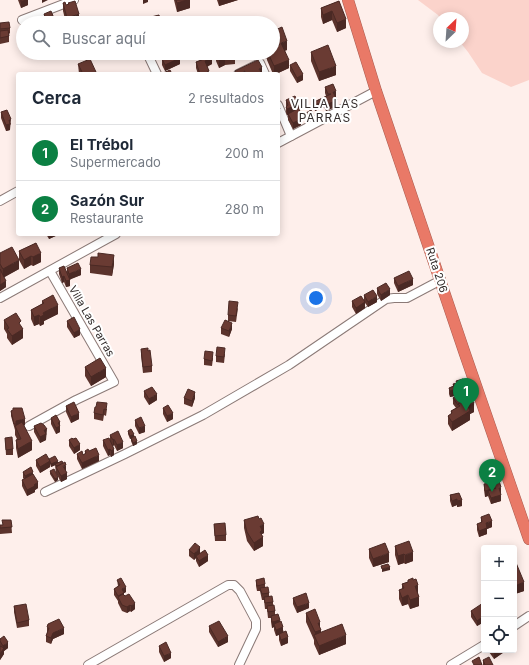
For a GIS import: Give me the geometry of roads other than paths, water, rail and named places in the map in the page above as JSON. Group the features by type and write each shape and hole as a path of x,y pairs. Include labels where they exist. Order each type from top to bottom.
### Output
{"highway":[{"name":"Ruta 206","path":"348,0 376,91 529,539"}],"street":[{"path":"32,16 74,0"},
{"path":"150,60 156,72"},
{"path":"242,72 260,62 264,72"},
{"path":"280,142 376,91"},
{"path":"280,110 291,136"},
{"path":"0,201 16,192"},
{"path":"0,298 112,236"},
{"name":"Villa Las Parras","path":"29,426 76,400 114,382 50,271"},
{"path":"45,492 203,415 289,365 386,299 407,298 440,280"},
{"path":"88,665 228,586 234,585 240,591 256,621 256,629 239,665"},
{"path":"517,624 529,616"},
{"path":"451,665 481,647"}],"place":[{"name":"El Trébol","path":"466,411"},
{"name":"Sazón Sur","path":"492,492"}],"district":[{"name":"VILLA LAS PARRAS","path":"325,111"}]}
